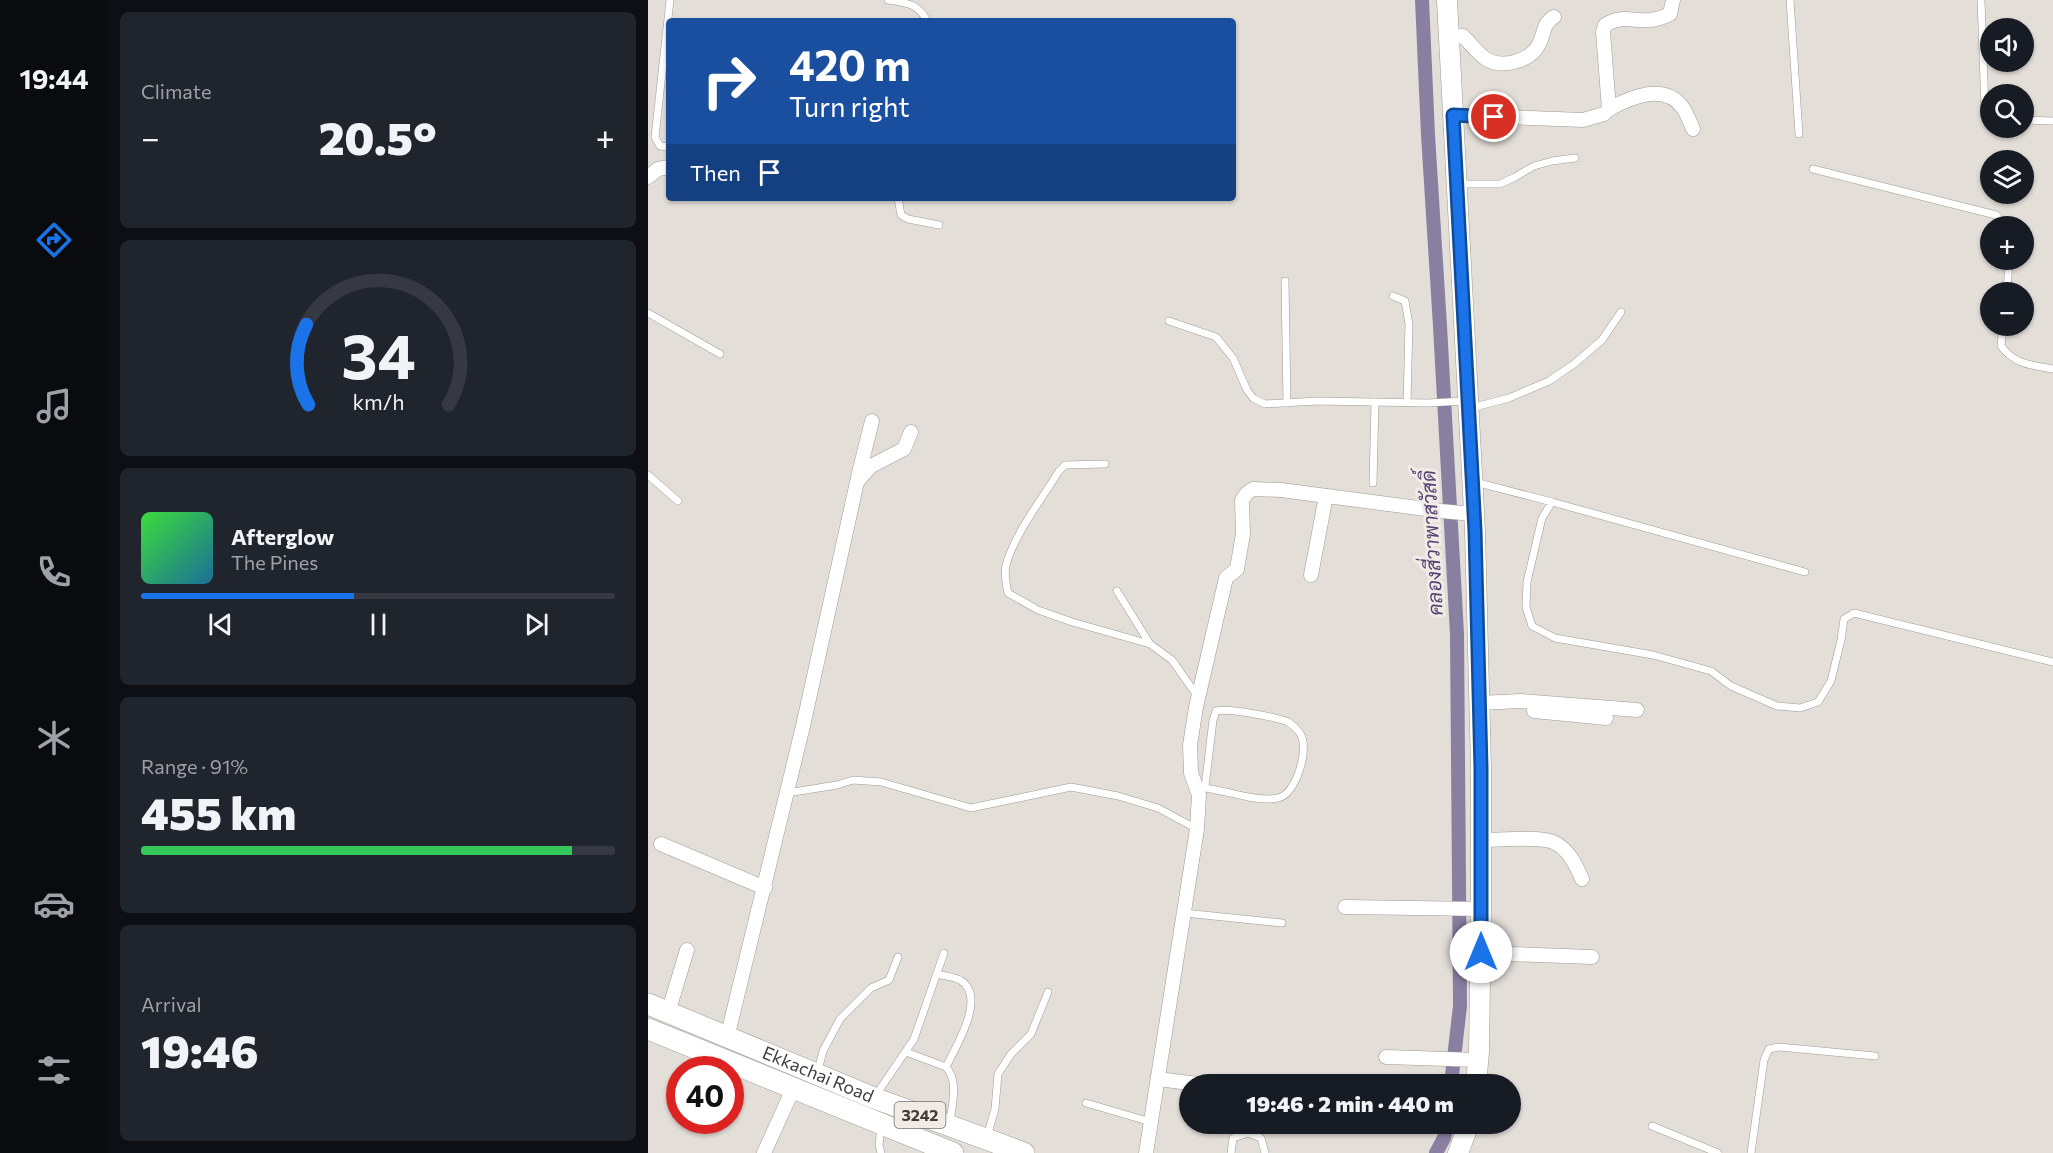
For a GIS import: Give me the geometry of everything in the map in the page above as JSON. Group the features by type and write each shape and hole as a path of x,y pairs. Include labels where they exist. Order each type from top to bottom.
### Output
{"main road":[{"name":"Ekkachai Road","path":"648,1004 874,1098 1024,1153"},
{"name":"Ekkachai Road","path":"648,1029 952,1153"}],"street":[{"path":"1447,0 1457,184 1464,403 1473,482 1468,513 1479,706 1481,840 1475,909 1481,952 1472,1060 1474,1074"},
{"path":"1609,109 1603,32 1605,26 1614,20 1640,18 1650,20 1663,17 1670,14 1673,0"},
{"path":"1449,28 1463,36 1487,60 1513,63 1532,55 1540,43 1542,29 1554,17"},
{"path":"1453,115 1583,120 1604,114 1624,101 1656,92 1670,96 1682,107 1693,129"},
{"path":"648,177 658,169 666,168"},
{"path":"727,1038 788,793 872,421"},
{"path":"857,482 871,466 904,449 911,432"},
{"path":"1146,1153 1197,829 1201,787 1191,773 1190,745 1198,698 1226,578 1237,568 1243,534 1242,500 1253,489 1281,490 1468,513"},
{"path":"1311,575 1326,496"},
{"path":"1479,706 1521,701 1637,710"},
{"path":"1479,706 1606,718"},
{"path":"1481,840 1541,840 1555,843 1575,862 1582,879"},
{"path":"661,844 765,888"},
{"path":"1345,907 1475,909"},
{"path":"668,1013 687,950"},
{"path":"1481,952 1592,957"},
{"path":"1386,1057 1472,1060"},
{"path":"1158,1079 1179,1082"},
{"path":"764,1153 793,1089"},
{"path":"1458,1153 1465,1134"}],"lane":[{"path":"668,18 670,0"},
{"path":"888,0 910,4 922,11 926,18"},
{"path":"1790,0 1799,134"},
{"path":"1981,0 1984,84"},
{"path":"666,37 655,137 660,146 666,147"},
{"path":"2034,120 2053,121"},
{"path":"1457,184 1500,184 1534,166 1552,160 1575,158"},
{"path":"1813,169 1997,216"},
{"path":"899,201 901,215 908,219 939,225"},
{"path":"1285,281 1287,403"},
{"path":"1393,296 1405,301 1409,324 1407,402"},
{"path":"1169,321 1216,336 1233,358 1253,399 1265,404 1464,403 1509,398 1549,381 1574,364 1602,340 1622,312"},
{"path":"648,313 720,354"},
{"path":"2002,336 2001,346 2009,357 2026,364 2053,369"},
{"path":"1373,483 1375,402"},
{"path":"1105,464 1065,465 1059,471 1017,539 1006,566 1005,583 1008,593 1038,610 1150,644 1172,660 1198,698"},
{"path":"648,475 678,501"},
{"path":"1473,482 1804,572"},
{"path":"1552,502 1542,518 1527,582 1526,607 1532,626 1555,638 1653,655 1711,671 1731,686 1777,706 1800,708 1818,702 1831,681 1844,619 1854,614 2053,662"},
{"path":"1117,591 1150,644"},
{"path":"1231,710 1290,723 1302,736 1303,751 1296,783 1288,794 1280,798 1266,799 1201,787 1216,711 1231,710"},
{"path":"788,793 853,780 881,782 971,808 1071,787 1118,796 1158,808 1197,829"},
{"path":"1184,913 1282,923"},
{"path":"874,1098 914,1039 944,953"},
{"path":"817,1074 823,1051 840,1018 871,988 889,980 898,957"},
{"path":"937,974 962,981 970,993 971,1013 946,1067"},
{"path":"986,1139 995,1109 998,1074 1011,1054 1031,1034 1048,992"},
{"path":"1751,1153 1764,1060 1769,1049 1779,1047 1875,1056"},
{"path":"906,1052 946,1067 953,1078 954,1098 950,1125"},
{"path":"1086,1103 1151,1122"},
{"path":"881,1153 879,1145 882,1124"},
{"path":"1652,1126 1718,1153"},
{"path":"1231,1153 1233,1138 1248,1133 1261,1138 1265,1153"}],"waterway":[{"name":"คลองสี่วาพาสวัสดิ์","path":"1422,0 1457,634 1460,1006 1452,1074"},
{"name":"คลองสี่วาพาสวัสดิ์","path":"1436,1153 1445,1134"}],"route":[{"path":"1481,952 1481,768 1475,531 1453,115 1494,117"}]}
